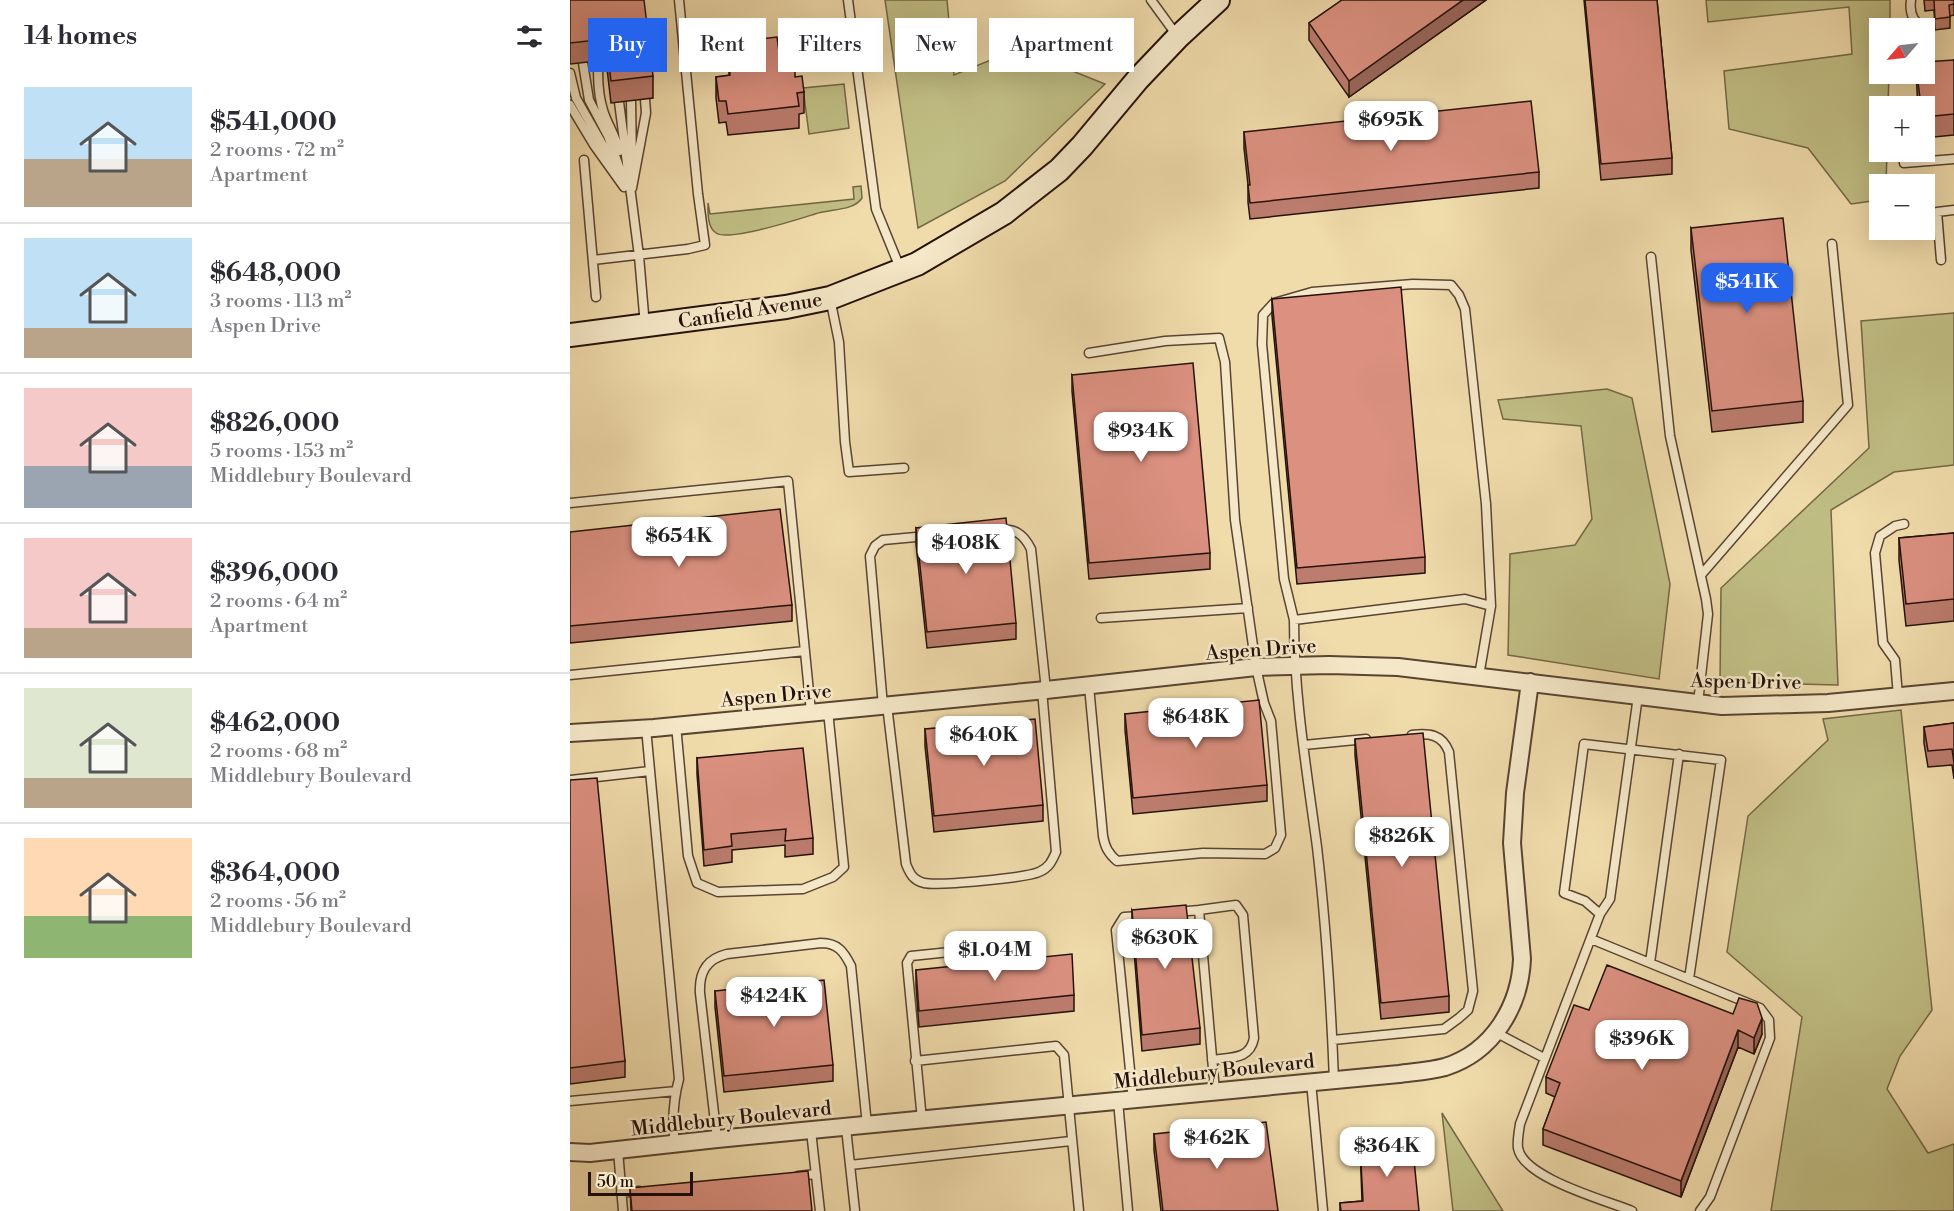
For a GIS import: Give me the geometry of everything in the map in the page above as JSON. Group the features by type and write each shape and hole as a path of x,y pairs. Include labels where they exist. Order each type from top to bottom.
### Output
{"street":[{"name":"Canfield Avenue","path":"570,335 760,312 830,298 901,271 948,247 1022,200 1059,170 1138,79 1218,0"},
{"name":"Aspen Drive","path":"570,733 819,712 1256,668 1329,665 1398,667 1722,706 1828,703 1954,691"},
{"name":"Middlebury Boulevard","path":"570,1152 590,1154 717,1139 1399,1074 1445,1066 1470,1054 1485,1044 1510,1011 1518,991 1521,975 1522,959 1512,843 1515,793 1530,682"}],"lane":[{"path":"593,260 639,256 705,245 679,0"},
{"path":"848,0 876,209 901,271"},
{"path":"1151,0 1178,37"},
{"path":"1911,0 1910,11 1913,18"},
{"path":"583,63 589,100 608,136 631,197"},
{"path":"598,72 598,91 603,112 614,133 631,197"},
{"path":"570,73 576,98 631,197"},
{"path":"631,197 646,113 645,99"},
{"path":"631,100 631,197"},
{"path":"619,102 639,256 645,326"},
{"path":"570,105 594,145 631,197"},
{"path":"584,159 596,297"},
{"path":"1904,163 1954,159"},
{"path":"1941,260 1936,212 1954,210"},
{"path":"1701,575 1848,405 1832,244"},
{"path":"1651,257 1670,436 1708,614 1698,703"},
{"path":"1334,1080 1333,1040 1317,850 1294,667 1294,620 1284,579 1262,344 1263,315 1274,303 1312,292 1413,284 1451,285 1459,295 1465,309 1486,504 1491,606 1479,676"},
{"path":"830,298 839,342 849,472 904,468"},
{"path":"1089,353 1165,341 1219,338 1225,363 1235,520 1256,668 1264,703 1271,721 1281,835 1275,848 1265,854 1203,853 1117,861 1111,856 1103,836 1089,686"},
{"path":"570,503 788,481 805,651 819,712 844,867 833,877 803,889 718,892 697,883 688,856 676,725"},
{"path":"1898,696 1895,660 1883,644 1875,553 1880,536 1895,526 1905,524"},
{"path":"938,535 883,540 875,546 870,556 885,705 906,864 911,876 922,882 938,884 1013,877 1039,872 1051,864 1056,852 1031,549 1020,533 1012,530 983,531"},
{"path":"1294,620 1465,599 1491,606"},
{"path":"1101,618 1248,608"},
{"path":"570,675 805,651"},
{"path":"1632,1211 1543,1176 1526,1163 1518,1148 1520,1124 1544,1058 1600,914 1611,899 1638,696"},
{"path":"646,728 679,1079 673,1124 675,1144"},
{"path":"1333,1040 1444,1029 1468,1010 1472,1000 1469,944 1449,752 1441,739 1431,734 1403,735"},
{"path":"1304,746 1370,738"},
{"path":"1600,914 1585,902 1564,893 1584,744 1721,760 1689,979"},
{"path":"1650,963 1679,754"},
{"path":"570,780 650,771"},
{"path":"1167,913 1236,905 1243,915 1253,1026 1252,1047 1247,1053 1239,1056 1212,1060"},
{"path":"1199,910 1215,1091"},
{"path":"1128,1211 1126,1101 1116,930 1124,917 1146,915"},
{"path":"1591,939 1760,1008 1769,1020 1770,1038 1710,1197 1700,1211"},
{"path":"717,1139 700,993 701,974 705,967 718,956 821,943 831,943 839,947 851,966 867,1126"},
{"path":"922,1121 907,963 911,956 1037,943"},
{"path":"1495,1032 1544,1058"},
{"path":"915,1061 1056,1046 1064,1055 1078,1211"},
{"path":"1311,1082 1323,1211"},
{"path":"570,1101 676,1091"},
{"path":"846,1128 855,1211"},
{"path":"812,1131 820,1211"},
{"path":"850,1165 1071,1141"},
{"path":"618,1150 623,1211"},
{"path":"793,1176 816,1174"},
{"path":"621,1193 644,1191"}],"shaded area":[{"path":"885,0 947,0 949,18 895,18 895,69"},
{"path":"1706,0 1890,0 1890,18 1869,18 1869,84 1889,84 1888,96 1869,96 1869,162 1887,162 1886,174 1869,174 1869,201 1851,204 1808,148 1729,129 1724,71 1852,54 1849,7 1708,22"},
{"path":"989,61 989,72 1075,72 1105,84 1005,181 918,228 895,72 954,72 954,75 961,72 977,72 977,66"},
{"path":"844,84 849,128 809,134 803,88"},
{"path":"861,186 862,198 853,205 735,235 716,233 708,215 708,203 710,214 854,199 853,187"},
{"path":"1954,313 1954,465 1894,472 1831,510 1838,685 1720,682 1721,588 1869,448 1861,321"},
{"path":"1607,389 1632,398 1670,584 1659,679 1508,655 1510,554 1575,545 1592,519 1581,426 1503,419 1498,400"},
{"path":"1901,710 1932,1010 1900,1056 1887,1089 1928,1153 1954,1144 1954,1211 1771,1211 1802,1017 1727,952 1748,816 1828,740 1823,719"},
{"path":"1442,1113 1503,1211 1453,1211"}],"building":[{"path":"570,0 644,0 646,18 588,18 588,41 570,43"},
{"path":"1342,0 1463,0 1349,81 1309,23"},
{"path":"1585,0 1657,0 1672,158 1601,164"},
{"path":"1934,0 1954,0 1954,4 1949,5 1950,17 1935,18"},
{"path":"777,37 778,72 795,72 795,77 802,76 804,92 797,93 799,106 728,114 726,101 719,101 716,77 730,75 730,72 766,72 766,38"},
{"path":"1954,60 1954,114 1935,116 1935,96 1920,96 1918,84 1935,84 1935,61"},
{"path":"610,72 653,72 653,76 611,81"},
{"path":"1531,101 1539,172 1250,203 1244,132"},
{"path":"1783,218 1803,401 1712,411 1691,228"},
{"path":"1401,287 1425,557 1297,568 1272,299"},
{"path":"1193,363 1210,553 1089,563 1072,375"},
{"path":"780,509 792,605 570,626 570,532"},
{"path":"1006,518 1016,623 927,632 916,528"},
{"path":"1954,533 1954,599 1906,604 1899,538"},
{"path":"1259,700 1267,785 1133,798 1125,714"},
{"path":"1035,719 1043,805 934,816 925,729"},
{"path":"1954,723 1954,763 1952,749 1928,751 1924,727"},
{"path":"1423,733 1449,996 1381,1003 1355,739"},
{"path":"803,748 813,838 785,841 786,829 731,834 732,846 704,850 697,758"},
{"path":"597,778 625,1061 570,1068 570,780"},
{"path":"1186,905 1200,1028 1142,1035 1132,910"},
{"path":"1072,954 1074,995 919,1011 916,970"},
{"path":"1607,965 1733,1014 1739,998 1757,1003 1762,1018 1754,1038 1738,1030 1681,1181 1543,1129 1560,1083 1546,1077 1574,1005 1589,1010"},
{"path":"824,980 833,1065 724,1076 715,991"},
{"path":"1266,1122 1278,1211 1163,1211 1154,1134"},
{"path":"1412,1139 1419,1211 1341,1211 1340,1203 1363,1201 1360,1145"},
{"path":"808,1171 812,1211 632,1211 630,1188"}]}
